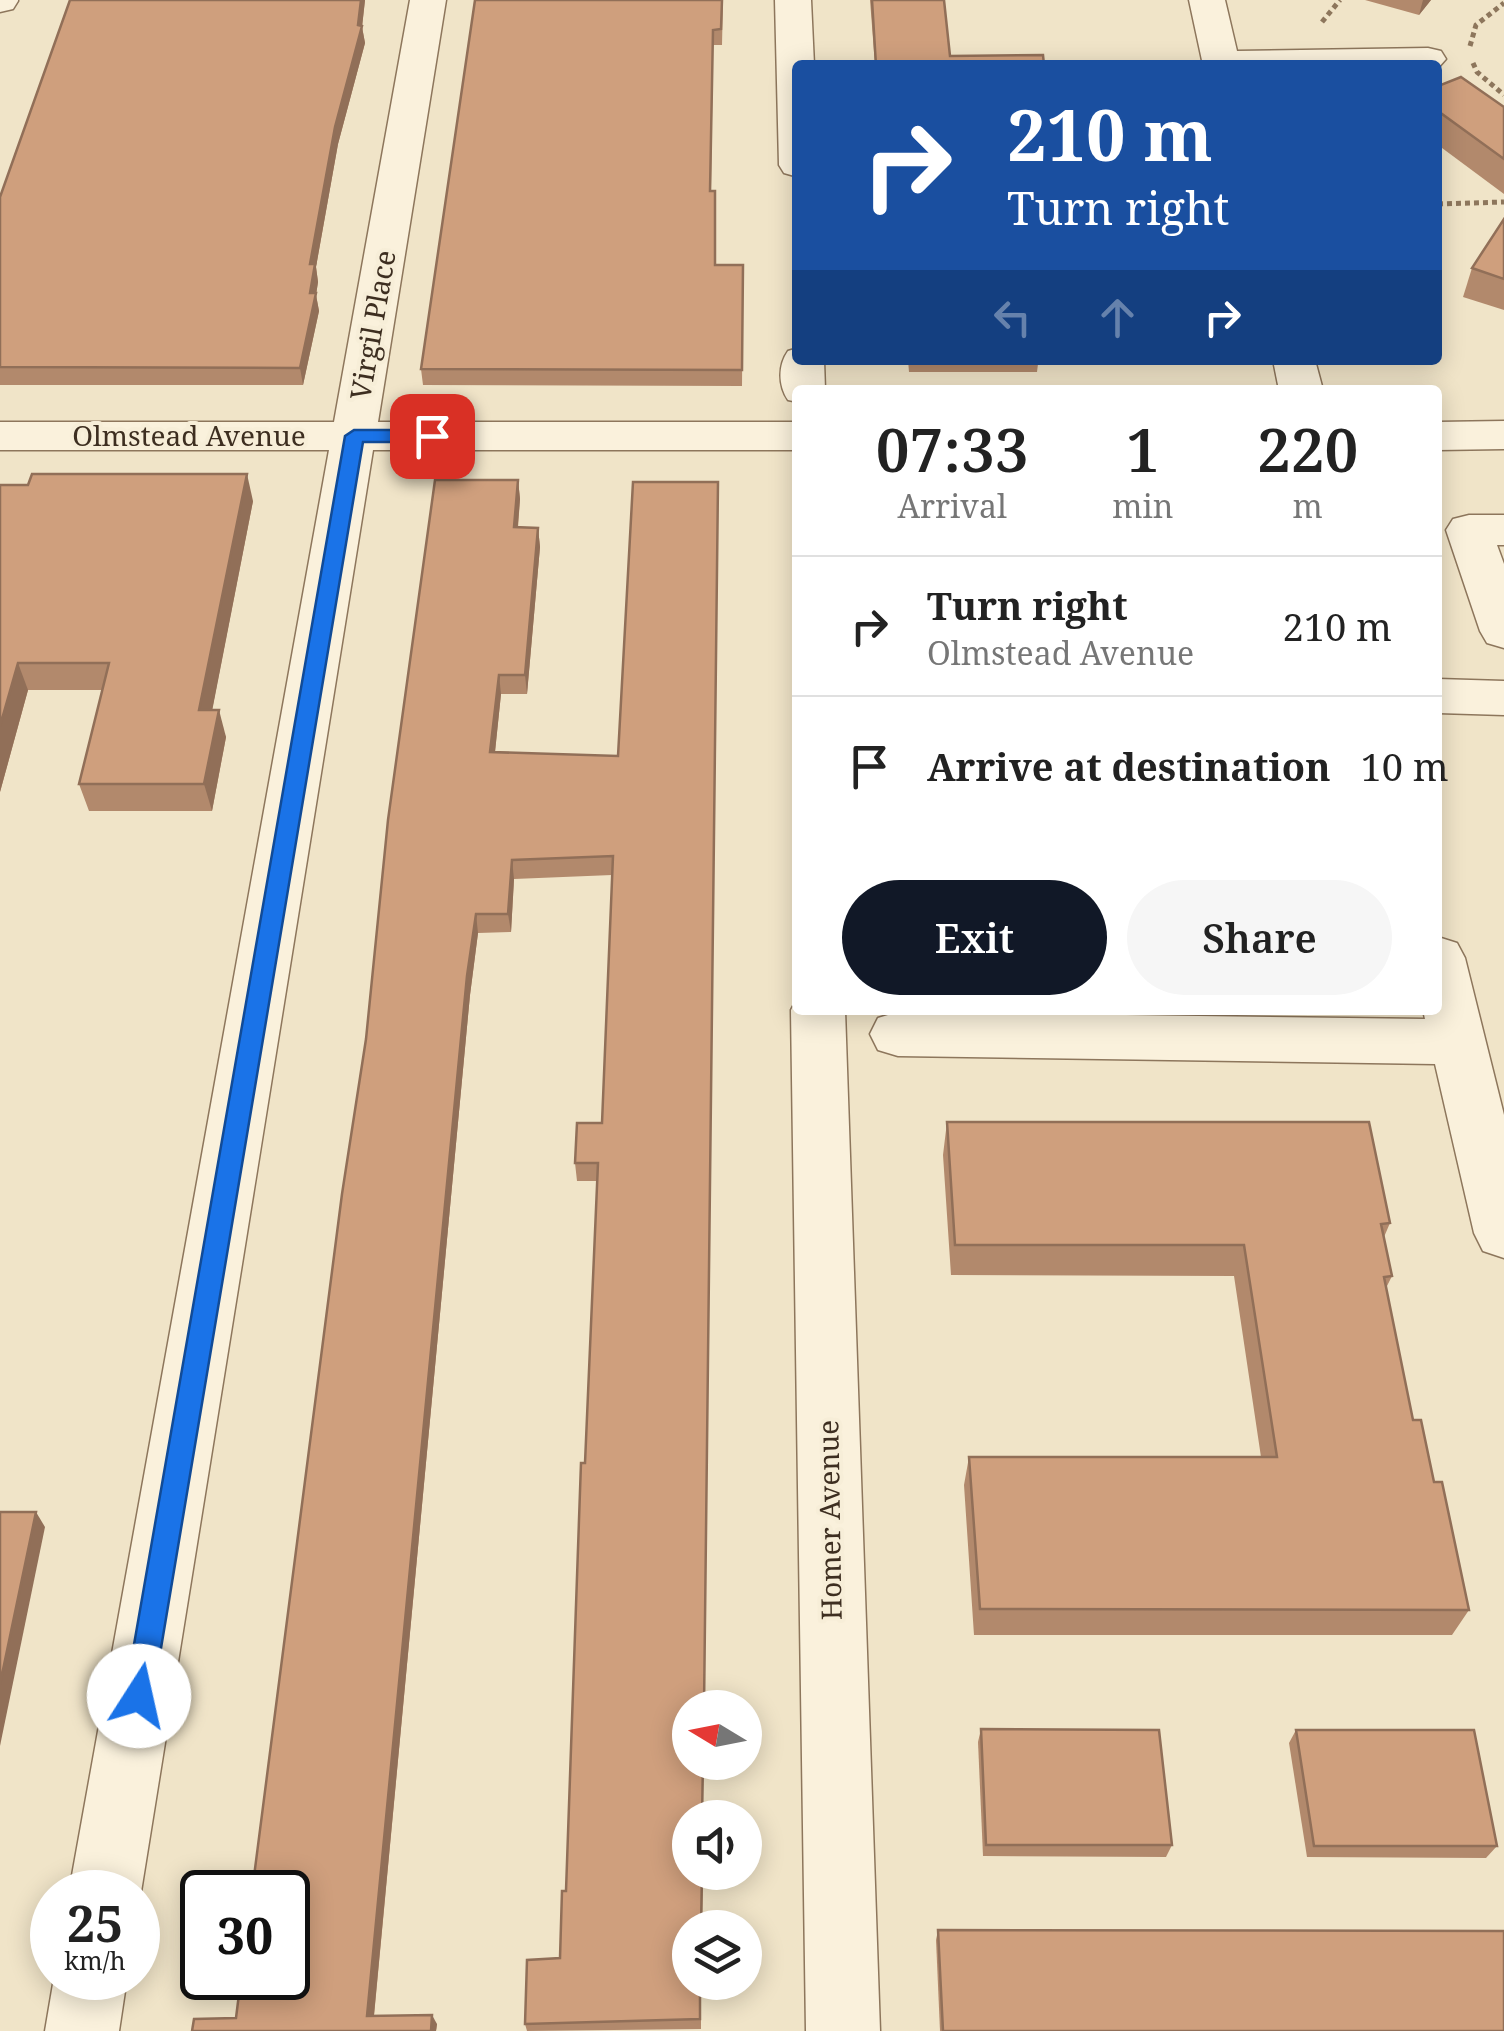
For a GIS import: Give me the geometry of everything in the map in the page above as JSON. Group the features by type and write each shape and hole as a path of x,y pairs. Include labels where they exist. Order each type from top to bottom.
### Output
{"street":[{"name":"Virgil Place","path":"109,1870 428,0"},
{"path":"793,0 795,60"},
{"path":"1207,0 1221,60"},
{"path":"1387,60 1428,59"},
{"path":"1442,436 1504,435"},
{"name":"Olmstead Avenue","path":"0,436 792,436"},
{"path":"1504,530 1470,530 1504,631"},
{"path":"1442,696 1504,698"},
{"path":"1442,975 1504,1233"},
{"name":"Homer Avenue","path":"818,1015 842,2031"},
{"path":"898,1034 1458,1042"},
{"path":"82,2031 87,2000"}],"path":[{"path":"1504,3 1481,18 1470,36 1476,72 1504,95"},
{"path":"1442,204 1504,202"}],"building":[{"path":"70,0 361,0 358,25 362,26 335,127 310,264 315,264 310,293 316,293 300,368 0,367 0,197"},
{"path":"475,0 722,0 721,29 713,30 710,191 715,191 715,265 743,265 742,370 421,369"},
{"path":"872,0 944,0 950,56 1043,55 1044,60 876,60"},
{"path":"1461,77 1504,107 1504,159 1442,114 1442,84"},
{"path":"1504,219 1504,279 1472,268"},
{"path":"32,474 247,474 199,710 219,710 204,784 79,784 109,663 18,663 0,726 0,485 28,485"},
{"path":"435,480 518,480 514,527 538,528 525,675 499,675 490,752 618,756 633,482 718,482 704,1690 672,1690 672,1780 703,1780 702,1800 672,1800 672,1890 702,1890 701,1910 672,1910 672,2000 700,2000 700,2019 525,2024 527,1960 560,1958 562,1891 566,1891 581,1463 585,1463 598,1163 575,1163 577,1123 602,1123 613,856 512,860 508,914 476,914 367,2016 432,2015 431,2031 192,2031 194,2019 236,2018 238,2000 310,2000 310,1870 255,1870 342,1194 366,1039 388,820"},
{"path":"947,1122 1369,1122 1390,1223 1381,1224 1392,1276 1384,1277 1413,1420 1421,1420 1434,1482 1442,1482 1469,1610 980,1609 969,1457 1277,1457 1244,1245 955,1245"},
{"path":"0,1512 36,1512 0,1684"},
{"path":"981,1729 1159,1730 1172,1845 986,1845"},
{"path":"1296,1730 1474,1730 1497,1846 1314,1846"},
{"path":"938,1930 1504,1931 1504,2031 943,2031"}],"route":[{"path":"139,1696 354,436 432,436"}]}
